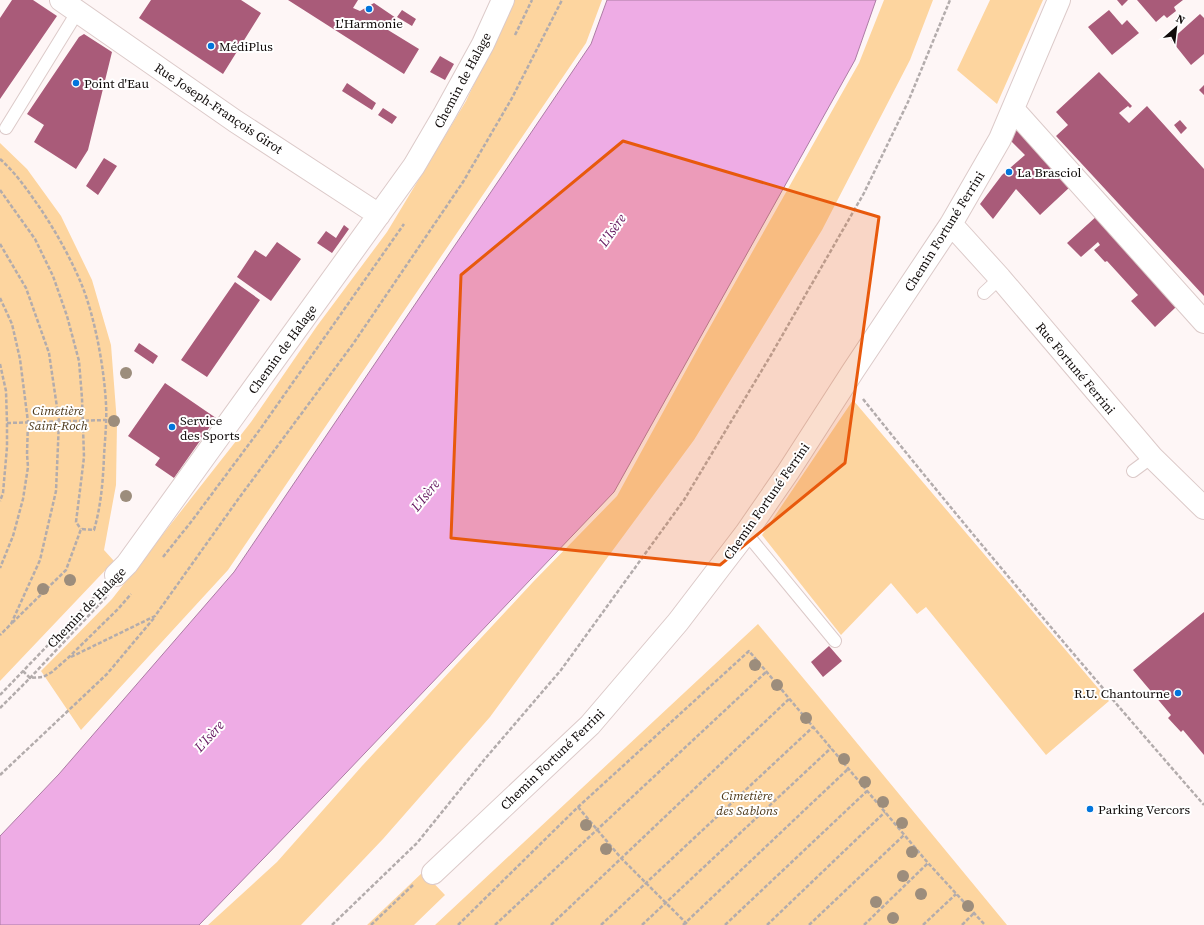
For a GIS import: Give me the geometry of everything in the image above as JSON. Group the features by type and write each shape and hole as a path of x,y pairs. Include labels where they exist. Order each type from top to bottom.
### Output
{"street":[{"name":"Chemin de Halage","path":"116,575 132,558 414,166 483,44 503,0"},
{"name":"Chemin Fortuné Ferrini","path":"433,873 590,725 678,622 746,532 788,472 847,379 951,224 1000,139 1059,0"},
{"name":"Rue Joseph-François Girot","path":"69,6 235,121 379,215"},
{"path":"1013,109 1204,322"},
{"name":"Rue Fortuné Ferrini","path":"951,224 1000,278 1152,457 1204,508"}],"lane":[{"path":"6,128 69,6"},
{"path":"984,293 1000,278"},
{"path":"1133,471 1152,457"},
{"path":"746,532 835,640"}],"path":[{"path":"0,775 107,674 155,616 239,498 353,344 463,182 512,98 562,0"},
{"path":"332,925 417,843 484,760 561,670 684,500 771,355 864,193 908,102 950,0"},
{"path":"0,159 26,188 49,222 67,254 81,283 92,318 101,358 106,404 102,488 94,530 81,529"},
{"path":"0,190 34,239 53,276 68,316 79,360 84,457 76,522 81,529"},
{"path":"0,244 26,288 49,353 59,421 56,492 40,560 11,624"},
{"path":"0,298 12,324 20,359 28,422 28,468 23,499 13,536 0,568"},
{"path":"0,364 6,391 7,423 3,492 0,501"},
{"path":"847,379 909,457 1052,629 1204,805"},
{"path":"7,423 106,420"},
{"path":"0,635 66,570 81,529"},
{"path":"0,708 114,588 116,575"},
{"name":"Chemin de Halage","path":"0,695 116,575"},
{"path":"69,658 155,616"},
{"path":"458,925 578,807 749,651 928,863 985,925"},
{"path":"23,671 30,678"},
{"path":"496,925 766,672"},
{"path":"551,925 789,699"},
{"path":"601,925 813,727"},
{"path":"642,925 831,748"},
{"path":"578,807 621,858 686,924 848,769"},
{"path":"725,925 867,791"},
{"path":"767,925 885,812"},
{"path":"809,925 904,835"},
{"path":"864,925 928,863"},
{"path":"371,925 425,874 433,873"},
{"path":"923,925 956,894"},
{"path":"962,925 974,913"}],"highlighted area":[{"path":"623,141 879,217 845,463 720,565 451,538 461,275"}],"green space":[{"path":"514,0 602,0 586,43 228,570 81,730 41,671 112,599 251,422 317,326 387,232 466,101"},
{"path":"884,0 933,0 910,60 822,230 694,440 490,717 383,839 301,925 208,925 277,862 362,766 533,582 617,496 702,341 859,63"},
{"path":"990,0 1043,0 997,104 957,70"},
{"name":"Cimetière Saint-Roch","path":"0,143 27,169 61,216 92,280 111,345 117,423 116,485 104,550 114,561 0,681"},
{"path":"853,400 1109,701 1046,755 926,607 917,614 891,583 841,635 762,535"},
{"name":"Cimetière des Sablons","path":"758,624 1007,925 435,925"},
{"path":"423,872 445,895 414,925 367,925"}],"water":[{"name":"L'Isère","path":"607,0 876,0 855,60 614,492 199,925 0,925 0,836 59,774 234,572 591,44"}],"building":[{"path":"12,0 33,0 57,16 0,99 0,18"},
{"name":"MédiPlus","path":"151,0 241,0 261,13 223,74 139,18"},
{"path":"288,0 358,0 353,8 360,11 374,3 396,18 388,30 419,49 404,74"},
{"path":"1117,0 1128,0 1122,6"},
{"path":"1137,0 1183,0 1174,7 1176,11 1167,18 1164,15 1156,22"},
{"path":"402,10 416,19 412,26 397,17"},
{"path":"1109,10 1122,25 1127,20 1139,33 1112,55 1088,27"},
{"path":"1200,14 1204,18 1204,54 1191,65 1171,40"},
{"name":"Point d'Eau","path":"84,34 112,52 88,150 76,169 34,142 44,125 27,114 79,37"},
{"path":"440,56 454,64 445,80 430,72"},
{"path":"1099,72 1132,106 1130,108 1128,106 1119,113 1129,123 1147,106 1204,169 1204,296 1056,136 1068,125 1056,112"},
{"path":"347,83 376,103 372,110 342,91"},
{"path":"1204,85 1204,95 1199,90"},
{"path":"383,108 397,117 392,124 378,115"},
{"path":"1180,120 1187,128 1181,134 1174,125"},
{"path":"1014,125 1071,186 1040,215 1016,189 993,219 980,204 1002,175 1025,155 1008,138"},
{"path":"104,158 117,166 98,195 86,186"},
{"path":"1098,215 1176,307 1155,327 1131,301 1138,295 1107,261 1105,262 1094,250 1100,245 1098,242 1081,257 1067,243"},
{"path":"344,225 349,229 332,253 317,243 326,231 336,238"},
{"path":"277,242 301,259 271,301 237,277 255,250 266,257"},
{"path":"235,282 260,300 207,377 181,360"},
{"path":"139,343 158,356 153,364 134,351"},
{"name":"Service des Sports","path":"165,383 216,418 174,478 155,465 160,458 128,436"},
{"name":"R.U. Chantourne","path":"1204,612 1204,755 1183,730 1181,732 1168,718 1171,715 1133,670"},
{"path":"829,646 842,661 823,677 811,662"}],"place":[{"name":"L'Harmonie","path":"369,9"},
{"name":"MédiPlus","path":"211,46"},
{"name":"Point d'Eau","path":"76,83"},
{"name":"La Brasciol","path":"1009,172"},
{"name":"Service des Sports","path":"172,427"},
{"name":"R.U. Chantourne","path":"1178,693"},
{"name":"Parking Vercors","path":"1090,809"}]}
